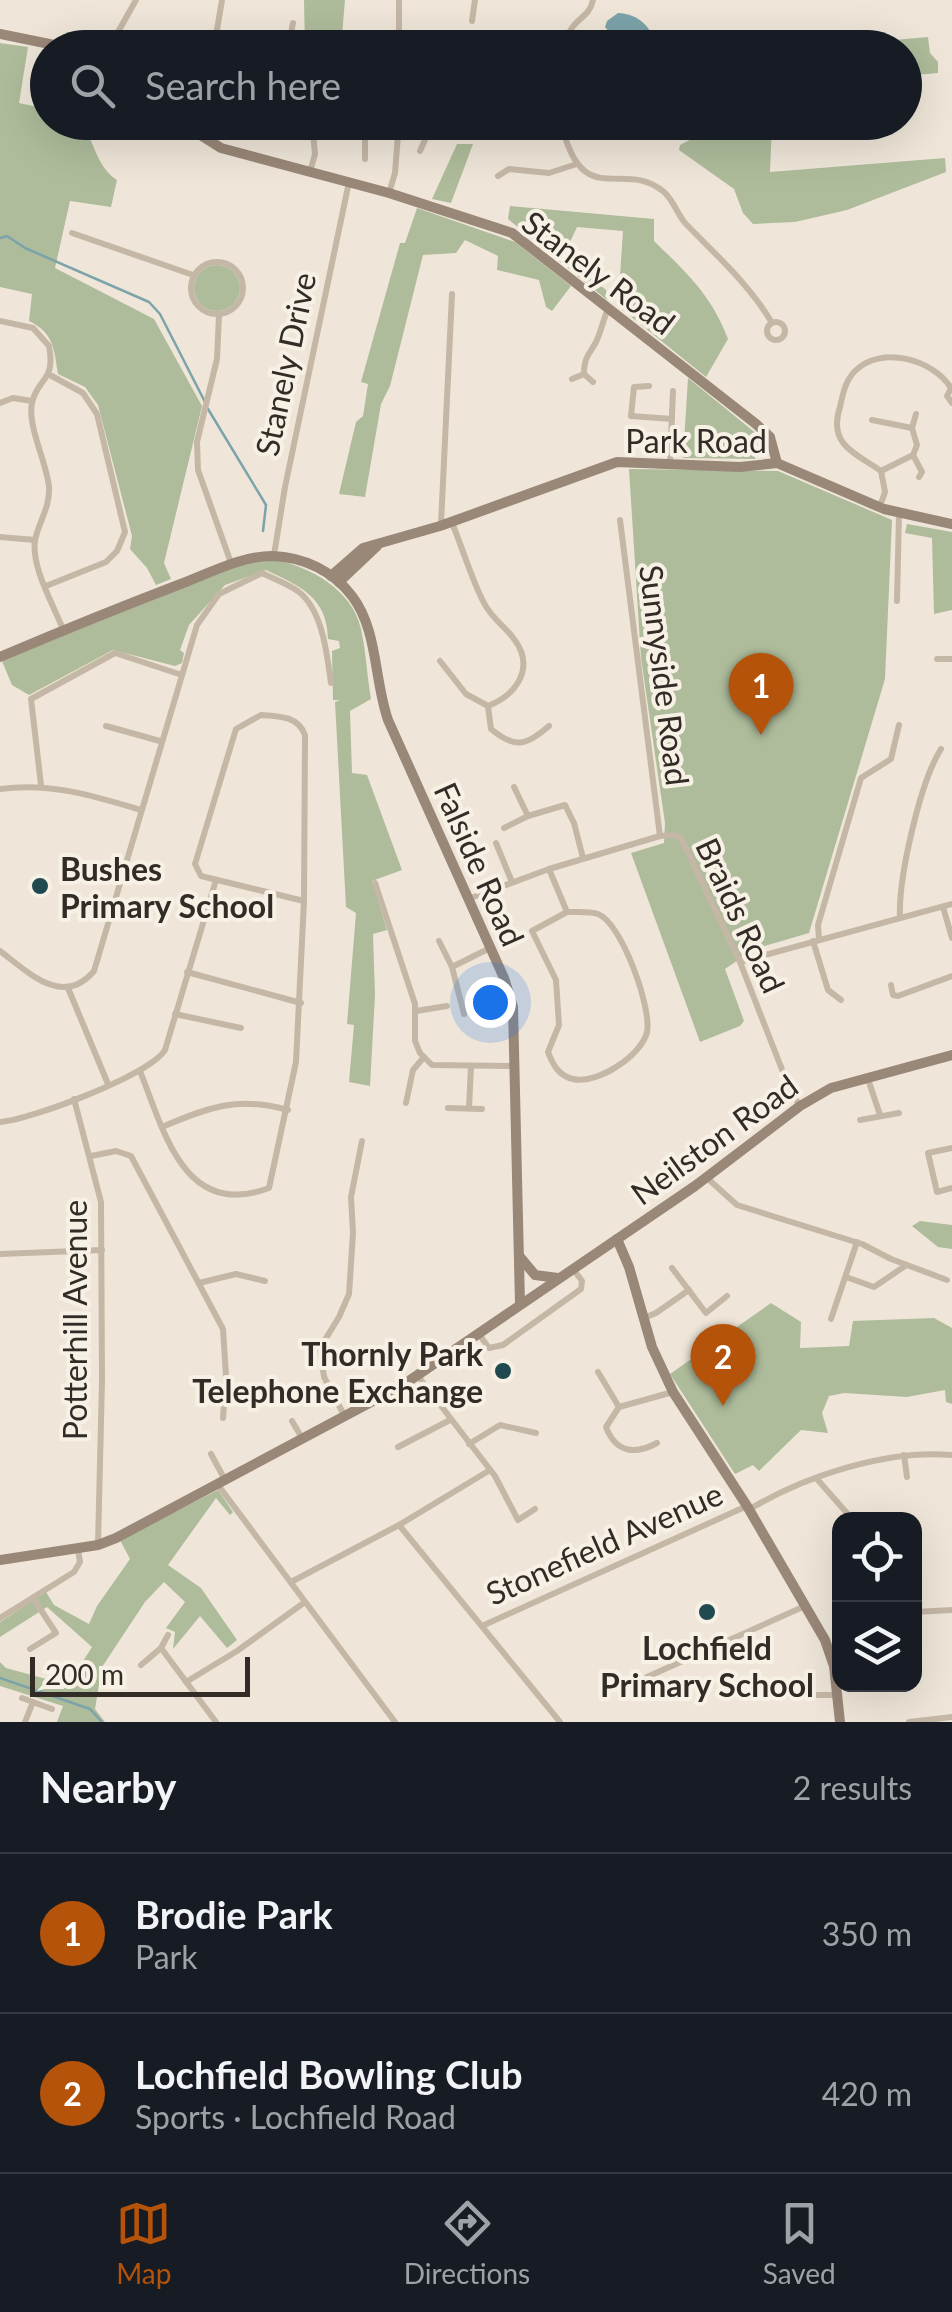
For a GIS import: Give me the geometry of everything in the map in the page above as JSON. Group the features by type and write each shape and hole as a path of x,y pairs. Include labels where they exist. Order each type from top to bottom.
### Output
{"street":[{"path":"119,30 136,0"},
{"path":"217,30 222,0"},
{"path":"398,0 399,30"},
{"path":"472,21 475,0"},
{"path":"568,30 588,13 593,0"},
{"path":"291,30 293,22"},
{"path":"0,34 30,40"},
{"name":"Stanely Road","path":"208,140 221,148 349,182 512,233 756,424 770,437 777,463"},
{"path":"310,173 314,140"},
{"path":"365,140 365,158"},
{"path":"389,194 398,140"},
{"path":"420,151 425,140"},
{"path":"568,140 577,164 592,177 645,182 662,190 682,220 739,280 772,323"},
{"path":"498,176 509,169 549,173 577,164"},
{"name":"Stanely Drive","path":"274,556 349,182"},
{"path":"72,233 193,276"},
{"path":"218,262 234,268 243,283 241,301 228,313 219,315 197,306 190,290 193,276 201,267 218,262"},
{"path":"452,294 446,524 484,604 499,626 515,639 523,664 519,682 507,698 488,706"},
{"path":"584,374 586,354 597,340 608,309"},
{"path":"219,315 217,359 197,442 198,470 232,564"},
{"path":"0,322 34,328 50,346 50,374 32,400 49,484 48,508 35,540 37,562 64,630"},
{"path":"880,508 884,492 882,472 845,445 839,436 837,416 846,384 855,370 871,361 905,359 935,371 951,387 947,396 952,403"},
{"path":"46,586 106,562 117,551 125,532 97,414 82,393 50,374"},
{"path":"572,379 584,374"},
{"path":"584,374 594,382"},
{"path":"649,386 634,387 631,416 672,419"},
{"path":"670,462 672,391"},
{"path":"0,403 14,398 32,400"},
{"path":"882,472 913,455 917,445 912,428 916,414"},
{"path":"872,420 912,428"},
{"path":"913,455 920,464 919,477"},
{"name":"Park Road","path":"335,579 363,548 446,524 617,462 740,466 777,463 880,508 952,524"},
{"path":"897,600 900,514"},
{"name":"Sunnyside Road","path":"620,520 660,836"},
{"path":"0,536 35,540"},
{"path":"0,658 232,564 274,556 309,563 335,579"},
{"path":"0,951 47,984 68,988 89,977 99,960 160,741 197,626 219,594 262,573 302,593 326,646 331,683"},
{"name":"Falside Road","path":"335,579 352,596 368,627 380,698 513,1007 520,1304"},
{"path":"41,785 32,698 115,653 182,675"},
{"path":"938,659 952,659"},
{"path":"440,662 466,694 488,706"},
{"path":"488,706 491,729 506,742 522,743 536,738 548,726"},
{"path":"140,1071 175,1159 194,1180 211,1190 247,1196 269,1188 288,1110 302,1003 307,755 302,725 286,717 261,715 236,729 195,864 201,876 304,901"},
{"path":"841,1000 828,990 816,940 818,926 861,778 891,758 899,725"},
{"path":"106,726 160,741"},
{"path":"900,918 899,900 915,826 931,765 941,749"},
{"path":"0,789 41,785 141,810"},
{"path":"514,787 528,816"},
{"path":"504,828 565,805 583,858"},
{"name":"Braids Road","path":"468,898 583,858 673,835 686,844 800,1106"},
{"path":"496,843 512,882"},
{"path":"549,869 567,912"},
{"path":"0,1122 25,1118 74,1099 140,1071 162,1054 216,880"},
{"path":"375,883 416,1011 414,1041 424,1058 432,1065 514,1066"},
{"path":"740,962 948,905 952,938"},
{"path":"567,912 598,914 612,924 633,961 648,1028 643,1043 624,1063 585,1079 572,1080 556,1070 548,1052 559,1024 556,980 532,931 567,912"},
{"path":"440,941 452,966 464,1014"},
{"path":"452,966 490,948"},
{"path":"187,972 302,1003"},
{"path":"890,985 893,995 898,996 952,976"},
{"path":"68,988 108,1084"},
{"path":"416,1011 447,1006"},
{"path":"174,1014 242,1028"},
{"name":"Neilston Road","path":"0,1560 98,1545 202,1494 418,1376 706,1177 800,1106 831,1088 952,1054"},
{"path":"406,1103 413,1070 424,1058"},
{"path":"469,1108 471,1066"},
{"path":"868,1077 880,1115"},
{"name":"Potterhill Avenue","path":"74,1099 102,1202 98,1545"},
{"path":"162,1127 232,1102 259,1102 288,1110"},
{"path":"448,1108 482,1108"},
{"path":"860,1120 899,1114"},
{"path":"345,1416 324,1378 320,1348 349,1294 351,1197 362,1141"},
{"path":"952,1148 928,1154 937,1192 952,1188"},
{"path":"91,1156 116,1151 132,1156 223,1330 223,1418"},
{"path":"706,1177 736,1205 856,1242 947,1280"},
{"path":"617,1239 652,1348 672,1392 748,1508 832,1649"},
{"path":"831,1319 856,1242"},
{"path":"0,1254 102,1250"},
{"path":"518,1252 531,1273 558,1278"},
{"path":"846,1276 874,1287 906,1265"},
{"path":"478,1333 490,1348 503,1344 580,1289 582,1282 572,1268"},
{"path":"672,1268 706,1312 727,1296"},
{"path":"199,1283 236,1274 264,1282"},
{"path":"644,1318 689,1290"},
{"path":"598,1372 619,1407"},
{"path":"418,1376 490,1470 518,1520 535,1509"},
{"path":"658,1443 639,1451 618,1447 606,1427 619,1407 672,1392"},
{"path":"398,1447 450,1420"},
{"path":"292,1421 302,1440"},
{"path":"468,1444 500,1425 536,1433"},
{"path":"212,1454 222,1483 395,1722"},
{"path":"904,1454 907,1477"},
{"name":"Stonefield Avenue","path":"482,1626 784,1489 904,1454 952,1455"},
{"path":"290,1582 399,1525 490,1470"},
{"path":"817,1479 846,1512"},
{"path":"399,1525 560,1722"},
{"path":"0,1618 74,1572 80,1562 78,1548"},
{"path":"30,1649 56,1633 33,1598"},
{"path":"186,1682 305,1602"},
{"path":"647,1677 805,1606"},
{"path":"922,1612 952,1610"},
{"path":"141,1664 160,1648 168,1634"},
{"path":"160,1648 216,1722"},
{"path":"837,1692 840,1722"},
{"path":"772,1696 837,1695"},
{"path":"22,1698 52,1709"},
{"path":"26,1722 33,1702"},
{"path":"909,1722 952,1717"}],"green space":[{"path":"304,0 345,0 342,30 305,30"},
{"path":"928,37 938,73 922,74 922,38"},
{"path":"0,43 28,47 19,103 30,105 30,140 90,140 101,162 117,180 111,207 70,201 55,268 154,319 202,406 164,563 171,579 156,585 130,549 132,536 98,405 85,387 58,374 48,336 29,321 32,294 0,287"},
{"path":"690,140 771,140 770,172 945,158 946,172 847,210 795,222 753,224 743,213 734,189 679,150"},
{"path":"457,144 473,144 451,203 432,199"},
{"path":"510,206 654,219 654,241 706,298 728,339 706,377 618,306 623,231 577,227 564,255 606,290 607,300 508,219"},
{"path":"417,208 515,242 571,286 552,311 546,307 539,280 497,270 498,256 465,240 456,253 423,255 390,386 381,404 365,497 339,494 356,422 363,416 368,384 361,382 400,243 405,243"},
{"path":"217,265 233,272 240,288 233,304 217,311 201,304 194,288 201,272"},
{"path":"688,378 763,439 755,449 755,459 683,458"},
{"path":"629,469 778,471 892,520 885,679 809,933 754,949 725,969 744,1021 700,1042 631,853 664,843 665,823 641,658"},
{"path":"907,524 952,532 952,610 934,614 932,538 905,533"},
{"path":"273,559 315,574 339,591 356,615 363,637 371,699 350,711 352,773 367,775 402,870 372,881 387,930 373,934 375,995 370,1086 349,1082 354,1025 347,1024 356,913 346,907 335,702 340,700 333,700 332,651 340,648 339,641 328,639 317,602 266,570 225,585 189,625 180,650 184,653 182,663 175,666 113,650 29,695 12,685 2,661 201,579 253,561"},
{"path":"920,1221 952,1225 952,1249 938,1247 912,1226"},
{"path":"771,1303 801,1322 800,1348 849,1346 853,1321 934,1318 952,1328 952,1404 946,1402 945,1390 907,1397 844,1393 829,1396 822,1413 828,1433 801,1430 759,1471 753,1465 735,1474 670,1374"},
{"path":"218,1490 233,1512 230,1515 216,1498 168,1565 201,1588 237,1640 227,1648 200,1616 173,1649 175,1632 166,1628 185,1602 164,1582 145,1602 102,1667 95,1709 105,1722 57,1722 63,1706 0,1686 0,1662 6,1668 68,1685 92,1647 47,1607 0,1637 0,1622 46,1592 54,1605 89,1624 130,1559 120,1540"}],"water":[{"path":"618,13 632,16 649,30 607,30 607,21"}],"waterway":[{"path":"0,238 7,236 25,248 149,302 160,314 205,402"},
{"path":"208,409 266,505 263,531"},
{"path":"0,1678 90,1709 102,1722"}],"place":[{"name":"Brodie Park","path":"761,735"},
{"name":"Bushes Primary School","path":"40,886"},
{"name":"Thornly Park Telephone Exchange","path":"503,1371"},
{"name":"Lochfield Bowling Club","path":"723,1406"},
{"name":"Lochfield Primary School","path":"707,1612"}]}
